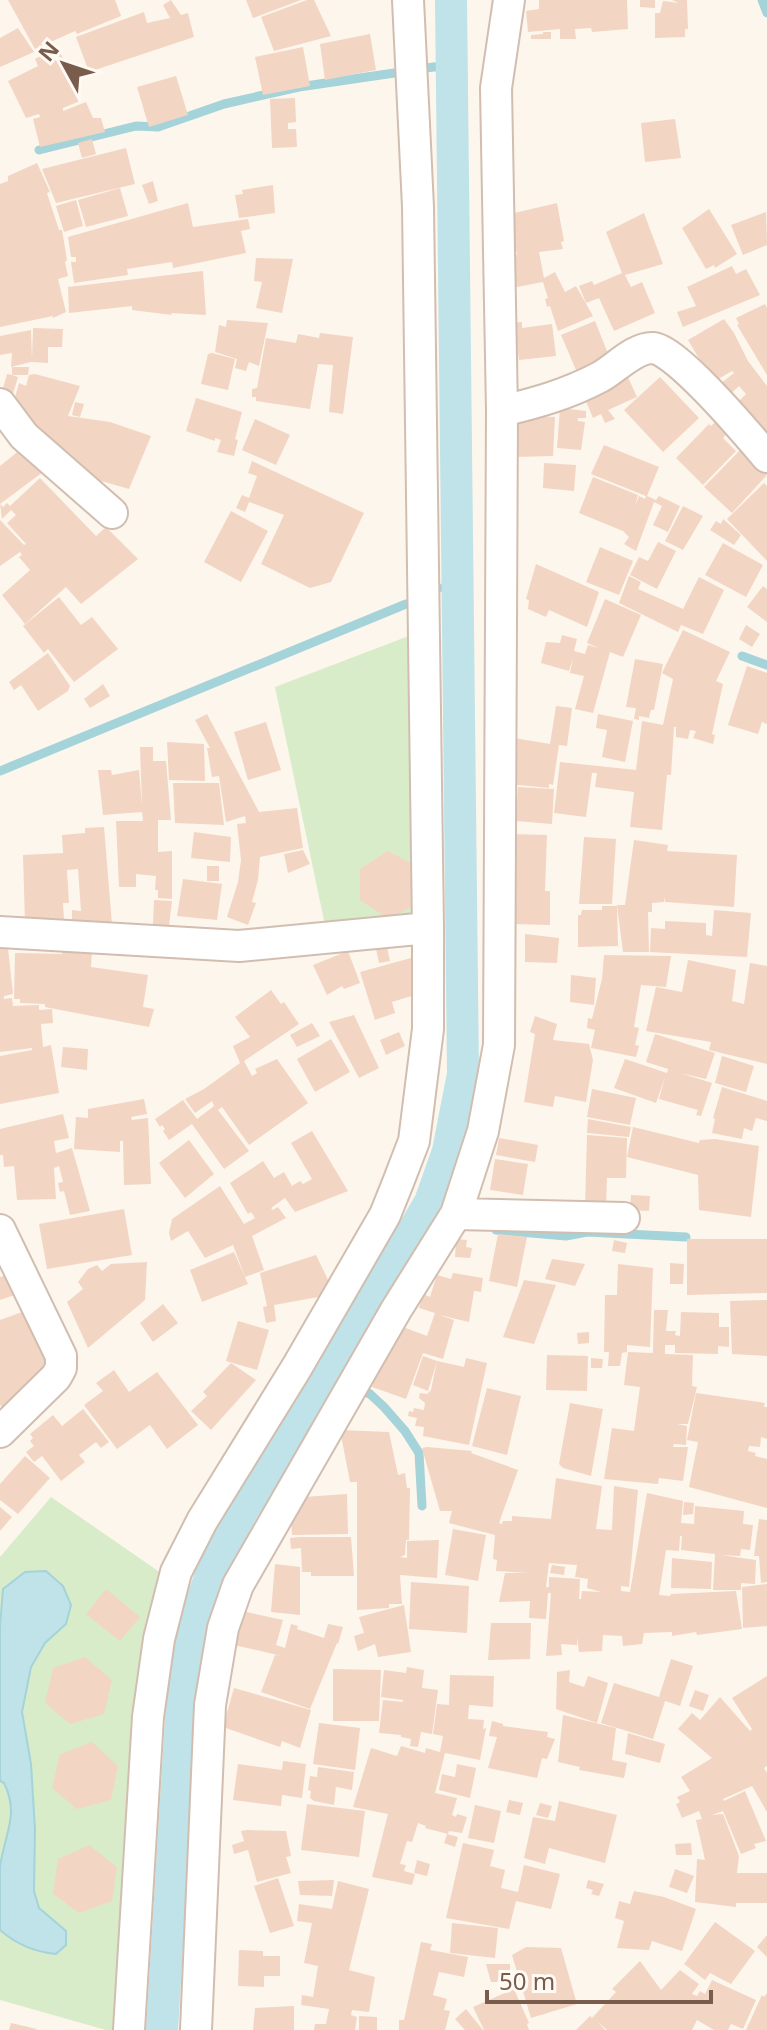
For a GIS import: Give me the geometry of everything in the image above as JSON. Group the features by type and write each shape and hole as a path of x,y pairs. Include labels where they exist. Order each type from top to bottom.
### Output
{"street":[{"path":"129,2030 148,1717 159,1639 176,1572 202,1521 377,1229 414,1141 428,1029 428,928 418,207 408,0"},
{"path":"196,2030 210,1705 223,1628 238,1585 305,1465 456,1214 483,1131 499,1045 502,953 502,411 496,88 509,0"},
{"path":"502,411 559,397 652,348 669,354 739,423 767,457"},
{"path":"0,404 24,436 112,513"},
{"path":"0,932 239,946 428,928"},
{"path":"456,1214 624,1218"},
{"path":"0,1230 61,1356 61,1368 56,1377 0,1432"}],"green space":[{"path":"414,634 423,918 325,925 275,687"},
{"path":"51,1497 161,1573 119,2030 106,2030 0,2000 0,1557"}],"water":[{"path":"46,1571 63,1586 71,1605 66,1624 45,1643 31,1667 22,1712 31,1764 35,1829 34,1891 39,1908 66,1931 66,1945 56,1954 26,1947 0,1930 0,1867 11,1815 9,1794 0,1781 0,1626 3,1589 25,1572"}],"building":[{"path":"8,0 115,0 121,16 77,34 75,31 35,49"},
{"path":"171,0 181,15 188,13 194,37 89,72 76,37 144,12 147,23 170,18 163,5"},
{"path":"246,0 301,0 253,18"},
{"path":"314,0 331,36 274,51 261,17"},
{"path":"539,0 627,0 628,29 592,32 591,28 575,29 576,39 560,39 560,29 528,32 526,11 539,9"},
{"path":"640,0 655,0 655,8 640,7"},
{"path":"672,0 687,0 688,29 685,29 685,37 655,38 655,13 660,13 663,1 679,3"},
{"path":"18,28 34,52 0,67 0,38"},
{"path":"551,32 551,39 531,39 531,35"},
{"path":"370,34 376,70 325,80 320,44"},
{"path":"58,47 80,101 63,108 63,111 86,102 93,118 101,118 105,132 40,147 33,119 40,117 39,114 26,118 8,81 38,66 35,59"},
{"path":"303,47 310,86 263,95 255,57"},
{"path":"176,76 188,115 149,127 137,87"},
{"path":"295,98 296,122 288,123 288,129 296,129 297,147 272,148 270,99"},
{"path":"675,119 681,158 645,162 641,123"},
{"path":"92,139 96,154 82,158 78,143"},
{"path":"126,148 135,184 56,203 42,169"},
{"path":"37,163 50,192 47,193 59,230 62,230 68,276 58,279 66,312 53,318 0,327 0,184 8,181 8,176"},
{"path":"153,181 158,201 149,204 142,185"},
{"path":"273,185 275,213 239,218 235,195 243,194 242,190"},
{"path":"120,188 128,216 86,227 78,200"},
{"path":"76,200 83,226 64,232 56,206"},
{"path":"188,203 193,227 248,219 250,229 241,231 246,253 173,268 172,262 127,269 128,275 74,283 71,262 76,262 76,257 71,257 68,237"},
{"path":"557,203 563,249 539,252 544,278 555,272 565,292 576,286 593,316 558,331 550,306 547,307 545,299 548,298 543,282 512,288 506,258 517,255 510,214"},
{"path":"709,209 737,254 715,268 714,265 706,269 682,228"},
{"path":"766,212 767,245 743,255 731,225"},
{"path":"644,213 663,264 625,275 631,287 642,282 655,313 614,331 599,298 586,303 579,286 592,281 594,285 622,273 606,232"},
{"path":"256,258 293,259 282,313 256,308 262,282 254,281"},
{"path":"732,266 736,274 746,269 760,295 683,327 677,312 696,306 687,287"},
{"path":"203,271 206,315 172,315 132,310 132,306 69,313 68,287"},
{"path":"765,304 767,375 737,325 736,318"},
{"path":"724,319 748,361 767,386 767,441 734,406 746,394 739,386 724,400 715,388 734,373 732,371 713,382 688,340"},
{"path":"227,320 268,323 259,366 249,362 246,371 235,368 237,359 215,352 219,325 226,327"},
{"path":"595,321 609,356 576,370 561,335"},
{"path":"522,322 522,328 552,324 556,356 519,360 515,329 509,323"},
{"path":"33,328 63,329 62,347 48,347 48,363 31,362 11,367 12,353 0,355 0,336 31,330 32,359"},
{"path":"320,333 353,337 343,414 329,412 333,365 318,364 310,409 256,401 256,397 252,397 252,389 257,388 266,338 296,343 298,334 319,338"},
{"path":"208,354 235,359 228,390 201,384"},
{"path":"12,367 29,367 28,375 12,375"},
{"path":"7,374 18,377 10,404 1,395"},
{"path":"29,375 80,386 68,416 110,422 151,436 129,489 91,478 12,408 19,383 26,386"},
{"path":"627,375 637,397 608,410 615,419 605,423 601,414 593,418 583,394"},
{"path":"660,377 699,418 663,452 624,410"},
{"path":"196,398 242,412 234,456 217,452 221,440 215,438 215,441 186,431"},
{"path":"75,402 84,404 80,417 72,415"},
{"path":"560,408 586,411 586,418 578,418 578,421 585,422 581,450 557,448"},
{"path":"515,416 555,417 553,456 515,457"},
{"path":"719,418 731,429 723,438 736,451 703,485 676,458 709,424 711,426"},
{"path":"255,419 290,435 276,465 242,450"},
{"path":"746,444 755,465 767,475 732,513 704,487"},
{"path":"26,445 47,469 0,504 0,466"},
{"path":"604,445 659,467 647,496 656,500 659,496 680,506 668,532 653,525 662,506 654,502 636,551 624,544 629,537 623,531 579,513 593,477 638,495 635,506 639,496 645,499 646,496 591,474"},
{"path":"252,461 364,513 331,582 310,588 261,564 284,515 249,502 245,512 236,508 242,495 249,498 257,476 248,473"},
{"path":"544,463 576,465 574,491 543,488"},
{"path":"40,478 96,536 106,527 138,559 81,604 66,587 25,624 2,595 30,570 19,557 22,555 20,552 0,566 0,520 26,544 7,523 16,515 11,510 2,519 0,504 10,506"},
{"path":"764,483 767,486 767,561 727,519"},
{"path":"683,506 703,516 683,550 665,541"},
{"path":"231,511 268,531 241,582 204,562"},
{"path":"723,519 741,535 734,545 710,530 716,521 721,524"},
{"path":"658,542 676,551 657,589 630,575 639,557 648,561"},
{"path":"723,543 763,565 746,597 705,575"},
{"path":"600,547 633,561 619,595 586,582"},
{"path":"536,564 599,592 587,627 549,610 546,617 528,609 529,600 526,599"},
{"path":"629,576 641,582 638,589 683,609 699,577 724,590 703,634 681,625 678,632 619,603"},
{"path":"763,586 767,589 767,622 747,607"},
{"path":"59,597 81,625 92,617 118,649 74,682 48,649 44,653 23,626"},
{"path":"605,599 641,615 623,657 610,652 593,713 575,709 584,676 570,673 573,658 569,671 541,663 546,642 560,643 562,635 577,639 574,651 585,654 588,645 599,648 587,643"},
{"path":"746,625 760,634 752,647 739,639"},
{"path":"683,630 730,652 716,681 723,684 712,734 715,735 713,744 693,738 696,731 690,730 688,739 676,737 674,727 671,775 667,775 662,830 630,827 634,792 595,787 597,773 592,773 586,817 554,813 560,762 636,770 642,721 663,725 673,679 662,673"},
{"path":"48,653 70,686 68,691 38,711 21,685 14,690 9,682"},
{"path":"635,659 663,664 654,710 651,710 649,718 639,716 639,720 634,719 636,708 626,707"},
{"path":"747,666 767,673 767,724 762,722 758,734 728,725"},
{"path":"103,684 110,696 90,708 84,699"},
{"path":"556,706 572,708 567,746 559,745 553,785 549,784 549,788 507,784 514,738 550,744"},
{"path":"207,714 259,812 297,808 303,848 260,857 252,902 256,903 248,925 227,917 241,860 237,824 246,823 245,816 226,822 219,776 212,777 207,748 210,748 195,720"},
{"path":"598,714 633,721 625,762 602,757 607,730 596,728"},
{"path":"266,722 281,770 248,780 234,732"},
{"path":"167,742 204,744 205,781 169,780"},
{"path":"140,747 153,747 153,761 166,761 171,820 158,820 158,852 172,851 172,899 158,898 156,876 136,874 136,887 119,887 116,821 143,821 142,812 103,815 98,770 111,770 112,775 139,770 142,806"},
{"path":"173,783 219,783 224,825 175,823"},
{"path":"518,787 554,789 552,824 516,821"},
{"path":"104,827 112,924 72,924 72,910 81,911 78,869 67,870 69,903 63,903 64,921 25,923 23,855 63,853 62,835 85,833 85,828"},
{"path":"194,832 231,837 230,862 191,858"},
{"path":"509,834 547,835 545,891 550,891 550,925 511,924 515,889 509,889"},
{"path":"584,837 616,839 612,904 579,904"},
{"path":"634,840 668,845 667,851 737,855 734,907 665,902 664,897 664,902 652,903 652,912 648,912 649,952 623,952 617,905 625,905"},
{"path":"303,850 310,864 288,873 284,854"},
{"path":"388,851 418,867 418,903 389,919 360,900 360,869"},
{"path":"207,866 219,866 219,881 207,881"},
{"path":"183,879 222,884 217,920 177,916"},
{"path":"154,900 172,901 169,926 153,925"},
{"path":"602,906 617,906 618,946 578,947 578,915 582,910 602,910"},
{"path":"714,910 751,913 747,957 650,952 651,928 665,929 665,921 706,923 706,935 712,936"},
{"path":"525,934 559,938 557,963 525,962"},
{"path":"387,947 390,961 379,963 376,949"},
{"path":"0,948 8,948 13,994 4,996 4,999 12,998 13,1006 39,1005 39,1010 52,1009 53,1023 41,1024 43,1047 51,1045 59,1093 0,1104 0,1056 32,1048 0,1052"},
{"path":"62,949 92,950 91,967 148,975 143,1007 154,1009 149,1027 45,1007 45,1004 20,1003 20,999 14,999 15,953 62,954"},
{"path":"348,951 360,983 344,989 342,986 327,995 313,965"},
{"path":"604,955 671,956 666,987 641,985 634,1027 639,1028 636,1057 591,1048 595,1030 587,1028 588,1018 592,1019 602,979"},
{"path":"411,958 421,993 392,1002 395,1013 375,1020 360,972"},
{"path":"688,960 736,970 732,1001 744,1004 750,963 767,966 767,1064 709,1050 711,1042 646,1031 656,987 682,992"},
{"path":"571,975 596,978 594,1005 570,1002"},
{"path":"271,990 281,1004 284,1002 299,1024 244,1061 252,1076 257,1073 255,1069 277,1059 308,1103 249,1145 222,1107 218,1110 249,1151 224,1169 192,1124 169,1140 163,1131 165,1129 155,1119 183,1100 197,1119 214,1106 212,1101 195,1113 185,1099 240,1063 233,1046 250,1037 235,1017"},
{"path":"354,1015 379,1068 359,1078 329,1022"},
{"path":"535,1016 557,1024 553,1040 589,1044 593,1060 586,1102 555,1096 553,1107 524,1102 535,1034 530,1032"},
{"path":"312,1023 320,1036 297,1047 290,1035"},
{"path":"399,1032 405,1046 386,1055 380,1040"},
{"path":"655,1034 715,1053 706,1079 680,1073 712,1083 701,1116 696,1115 698,1110 659,1099 665,1077 656,1103 614,1088 625,1059 667,1073 668,1069 646,1062"},
{"path":"331,1039 350,1072 315,1092 297,1059"},
{"path":"63,1047 88,1049 87,1070 61,1067"},
{"path":"722,1056 754,1066 746,1092 715,1083"},
{"path":"722,1087 767,1101 767,1121 756,1118 752,1131 744,1128 742,1139 712,1133"},
{"path":"592,1089 636,1098 630,1125 587,1117"},
{"path":"144,1099 147,1114 131,1117 132,1120 148,1118 151,1184 124,1185 123,1141 120,1141 120,1152 74,1149 76,1117 88,1118 88,1109"},
{"path":"63,1114 69,1138 54,1141 56,1153 72,1148 90,1211 70,1215 64,1191 60,1192 58,1183 63,1182 59,1166 54,1168 56,1199 17,1200 14,1166 4,1167 3,1155 0,1155 0,1129"},
{"path":"588,1119 631,1127 629,1137 587,1133"},
{"path":"633,1127 699,1143 700,1140 715,1139 759,1146 751,1217 699,1210 698,1175 627,1157"},
{"path":"312,1131 348,1191 295,1212 285,1198 271,1208 278,1207 286,1218 252,1236 264,1270 245,1277 233,1245 205,1258 188,1231 171,1241 172,1219 220,1186 244,1224 255,1218 251,1212 248,1214 230,1183 263,1161 274,1178 284,1172 292,1186 312,1179 291,1143"},
{"path":"587,1135 627,1138 626,1178 607,1178 606,1208 585,1207"},
{"path":"499,1138 538,1145 535,1162 496,1155"},
{"path":"189,1140 214,1174 185,1198 159,1163"},
{"path":"495,1159 528,1164 523,1195 490,1190"},
{"path":"631,1195 650,1196 649,1211 630,1210"},
{"path":"124,1209 132,1255 47,1269 39,1224"},
{"path":"498,1234 527,1237 517,1287 489,1281"},
{"path":"456,1239 467,1240 466,1247 472,1248 470,1258 455,1257"},
{"path":"687,1239 767,1239 767,1293 687,1295"},
{"path":"614,1240 627,1243 625,1253 612,1251"},
{"path":"234,1252 248,1284 202,1302 190,1270"},
{"path":"316,1255 335,1294 274,1305 276,1321 266,1323 263,1307 267,1306 260,1273"},
{"path":"552,1259 585,1264 575,1286 545,1279"},
{"path":"147,1262 145,1300 88,1348 67,1302 83,1289 78,1282 88,1269 97,1265 102,1271 111,1264"},
{"path":"670,1263 684,1264 683,1284 670,1284"},
{"path":"618,1264 653,1268 650,1347 627,1345 620,1366 608,1366 609,1352 604,1352 605,1295 617,1295"},
{"path":"16,1272 24,1292 0,1300 0,1277"},
{"path":"453,1273 483,1278 481,1292 474,1291 469,1322 439,1315 454,1320 443,1359 423,1353 406,1399 372,1387 395,1324 427,1336 435,1313 419,1308 423,1294 430,1297 437,1275 451,1279"},
{"path":"524,1280 556,1285 534,1344 503,1337"},
{"path":"767,1300 767,1356 732,1354 730,1301"},
{"path":"163,1304 178,1323 153,1342 140,1323"},
{"path":"654,1310 668,1310 666,1331 676,1331 675,1335 680,1336 681,1312 719,1313 719,1327 729,1327 729,1347 718,1346 718,1354 675,1353 675,1345 665,1345 665,1354 693,1355 692,1386 697,1387 688,1424 677,1424 687,1426 686,1445 674,1444 673,1447 688,1447 683,1481 659,1478 658,1484 604,1479 612,1428 634,1431 640,1387 624,1385 628,1352 653,1353"},
{"path":"25,1311 48,1367 3,1411 0,1404 0,1320"},
{"path":"238,1321 269,1330 257,1370 226,1361"},
{"path":"589,1332 589,1343 578,1344 577,1333"},
{"path":"547,1355 588,1356 587,1391 546,1390"},
{"path":"423,1356 437,1361 428,1391 413,1385"},
{"path":"466,1358 487,1363 469,1445 423,1436 424,1427 415,1426 417,1418 408,1416 409,1411 413,1412 414,1408 424,1410 425,1403 419,1398 420,1393 427,1394 431,1390 437,1361 464,1367"},
{"path":"591,1358 603,1359 602,1368 591,1368"},
{"path":"231,1363 256,1380 211,1430 191,1411 207,1396 203,1392"},
{"path":"114,1370 129,1392 157,1372 198,1425 167,1449 150,1425 117,1449 84,1405 103,1391 96,1383"},
{"path":"487,1388 521,1396 507,1455 472,1446"},
{"path":"696,1393 765,1403 767,1439 761,1437 760,1447 749,1446 748,1451 767,1459 767,1508 689,1487 698,1442 687,1440"},
{"path":"570,1403 603,1409 591,1476 559,1464"},
{"path":"83,1409 109,1442 101,1448 96,1442 79,1455 85,1462 61,1481 42,1456 34,1462 26,1452 34,1446 30,1434 53,1415 62,1426"},
{"path":"340,1430 389,1432 398,1475 405,1473 407,1488 410,1488 409,1540 406,1540 405,1555 400,1557 407,1558 407,1541 439,1540 437,1578 400,1575 402,1604 357,1610 357,1482 350,1482"},
{"path":"422,1448 472,1451 518,1470 499,1523 502,1524 503,1521 512,1521 512,1516 551,1519 556,1478 602,1486 596,1529 612,1530 614,1486 638,1490 629,1587 621,1586 621,1591 630,1592 647,1493 683,1501 681,1523 694,1524 695,1506 744,1511 743,1524 753,1525 750,1550 741,1549 740,1556 721,1555 756,1560 755,1584 741,1583 741,1590 713,1590 715,1554 681,1550 680,1536 679,1551 666,1550 659,1595 736,1591 742,1629 697,1635 696,1632 672,1636 672,1632 644,1633 642,1644 623,1646 622,1636 603,1635 602,1651 579,1652 577,1637 577,1645 561,1644 562,1655 546,1656 551,1593 548,1593 546,1619 529,1618 530,1601 499,1602 505,1573 529,1573 496,1571 497,1560 493,1559 495,1535 449,1523 452,1511 440,1511","holes":["549,1563 577,1565 575,1577 588,1579 587,1588 601,1592 582,1591 579,1599 580,1579 549,1577 549,1587 546,1587"]},
{"path":"25,1456 50,1478 18,1514 0,1500 0,1484"},
{"path":"347,1494 348,1534 292,1535 290,1498"},
{"path":"684,1502 694,1503 693,1514 683,1515"},
{"path":"0,1507 12,1517 0,1531"},
{"path":"759,1519 767,1520 767,1582 761,1583 759,1556 754,1556"},
{"path":"453,1529 486,1535 478,1581 445,1575"},
{"path":"351,1537 354,1576 311,1576 311,1572 302,1572 301,1548 291,1549 290,1538"},
{"path":"672,1558 712,1562 711,1589 671,1588"},
{"path":"275,1564 300,1567 300,1615 271,1612"},
{"path":"552,1565 565,1567 564,1575 550,1573"},
{"path":"411,1582 469,1586 467,1633 409,1629"},
{"path":"767,1584 767,1626 743,1628 742,1587"},
{"path":"106,1589 140,1617 120,1641 86,1614"},
{"path":"404,1605 411,1652 378,1657 375,1644 358,1651 354,1636 364,1633 359,1617"},
{"path":"242,1611 283,1620 276,1645 285,1648 291,1624 324,1638 328,1624 343,1627 310,1709 261,1692 275,1655 282,1656 234,1645"},
{"path":"491,1623 531,1623 530,1659 488,1660"},
{"path":"85,1657 112,1680 104,1714 70,1724 45,1703 53,1668"},
{"path":"671,1659 693,1666 680,1706 665,1701 653,1739 601,1723 614,1683 659,1697"},
{"path":"407,1667 424,1670 422,1688 438,1690 432,1734 421,1732 418,1747 410,1746 411,1739 401,1735 379,1733 383,1700 403,1702 381,1697 384,1670 406,1673"},
{"path":"333,1669 381,1670 379,1721 333,1721"},
{"path":"570,1670 569,1682 584,1687 588,1676 608,1683 597,1723 556,1709 557,1672"},
{"path":"450,1675 494,1676 493,1707 469,1705 468,1719 484,1720 483,1729 486,1728 480,1760 445,1753 435,1793 457,1798 452,1815 467,1817 462,1833 449,1831 448,1834 418,1823 412,1842 407,1841 400,1864 406,1865 404,1871 415,1874 412,1885 372,1877 388,1814 353,1807 371,1748 397,1756 401,1746 425,1753 426,1748 440,1752 443,1736 433,1734 437,1704 449,1705"},
{"path":"767,1676 767,1766 764,1768 767,1773 767,1812 752,1786 723,1799 745,1791 766,1841 754,1844 756,1848 741,1854 723,1811 712,1815 723,1814 739,1856 737,1873 767,1873 767,1903 736,1903 736,1907 695,1902 697,1859 705,1860 696,1820 702,1819 699,1811 682,1818 676,1804 680,1802 677,1797 690,1791 681,1777 712,1758 678,1729 692,1713 700,1720 720,1697 750,1731 752,1729 732,1698"},
{"path":"234,1688 311,1710 300,1748 282,1741 280,1747 223,1727"},
{"path":"695,1690 709,1695 703,1711 689,1706"},
{"path":"563,1715 616,1728 612,1760 627,1763 624,1778 579,1770 580,1767 558,1762"},
{"path":"492,1721 503,1726 548,1732 547,1737 555,1739 547,1759 542,1758 537,1778 488,1768 497,1737 489,1736"},
{"path":"319,1723 360,1728 355,1770 313,1764"},
{"path":"628,1733 665,1744 660,1763 625,1754"},
{"path":"92,1742 118,1766 111,1800 77,1809 52,1788 60,1754"},
{"path":"283,1761 306,1764 302,1798 282,1795 281,1806 233,1800 238,1764 282,1770"},
{"path":"457,1764 476,1768 470,1798 439,1790 442,1774 455,1777"},
{"path":"318,1767 354,1772 352,1790 336,1787 334,1805 310,1798 310,1776 317,1777"},
{"path":"509,1800 523,1803 520,1815 506,1812"},
{"path":"559,1801 617,1815 605,1863 549,1848 545,1864 524,1858 533,1817 555,1821"},
{"path":"540,1803 552,1806 548,1818 536,1815"},
{"path":"307,1804 365,1811 359,1857 301,1850"},
{"path":"475,1805 501,1811 494,1843 468,1838"},
{"path":"241,1831 286,1831 291,1856 286,1857 291,1873 257,1882 248,1850 234,1854 232,1845 244,1841"},
{"path":"447,1834 458,1837 455,1847 444,1843"},
{"path":"463,1843 494,1850 490,1866 505,1870 501,1888 518,1892 524,1865 560,1874 551,1909 516,1901 509,1929 446,1918"},
{"path":"691,1843 692,1855 676,1855 675,1844"},
{"path":"89,1845 117,1867 112,1901 79,1913 53,1894 58,1859"},
{"path":"417,1860 430,1864 427,1876 414,1873"},
{"path":"675,1869 694,1876 687,1893 669,1887"},
{"path":"278,1878 294,1926 270,1933 254,1886"},
{"path":"334,1880 332,1896 300,1895 298,1881"},
{"path":"588,1880 604,1884 599,1896 591,1894 593,1890 586,1888"},
{"path":"338,1881 369,1889 349,1970 375,1977 369,2012 352,2010 351,2015 357,2017 355,2030 314,2030 315,2024 326,2024 329,2009 301,2005 302,1995 313,1997 318,1966 304,1963 312,1923 297,1921 299,1904 332,1909"},
{"path":"634,1891 664,1897 696,1909 682,1951 652,1941 649,1950 617,1948 624,1921 615,1918 619,1901 630,1904"},
{"path":"715,1922 755,1951 731,1984 710,1973 705,1980 684,1964"},
{"path":"452,1923 498,1928 495,1958 450,1953"},
{"path":"767,1935 767,1957 757,1947"},
{"path":"421,1942 432,1944 430,1950 468,1957 464,1977 439,1972 433,1995 447,1999 444,2010 450,2011 445,2030 399,2030 399,2020 404,2020"},
{"path":"526,1947 561,1948 577,2004 531,2018 512,1955"},
{"path":"239,1950 263,1951 263,1956 280,1956 280,1976 264,1976 264,1987 238,1986"},
{"path":"640,1961 661,1990 680,1970 699,1984 692,1994 697,1996 700,1991 705,1994 712,1980 756,2000 743,2029 731,2024 728,2030 714,2030 697,2020 692,2030 607,2030 598,2022 605,2030 576,2030 590,2016 592,2018 616,1992 612,1989"},
{"path":"486,1964 510,1964 510,1982 491,1982"},
{"path":"514,1989 529,2023 529,2030 484,2030 473,2007"},
{"path":"767,1993 767,2030 746,2030 762,1995 764,1997"},
{"path":"294,2006 294,2030 253,2030 255,2008"},
{"path":"466,2009 483,2030 465,2030 455,2019"},
{"path":"359,2016 377,2017 377,2030 359,2030"},
{"path":"11,2023 37,2029 9,2030"}],"waterway":[{"path":"162,2030 184,1670 191,1634 211,1574 241,1513 335,1365 430,1202 448,1151 463,1074 451,0"},
{"path":"762,0 767,13"},
{"path":"425,68 452,65"},
{"path":"39,150 136,126 158,127 224,104 299,87 401,72"},
{"path":"443,588 458,582"},
{"path":"0,771 406,604"},
{"path":"742,656 767,665"},
{"path":"496,1230 566,1236 587,1232 686,1237"},
{"path":"335,1365 351,1386 370,1394 384,1407 419,1453 422,1506"}]}
